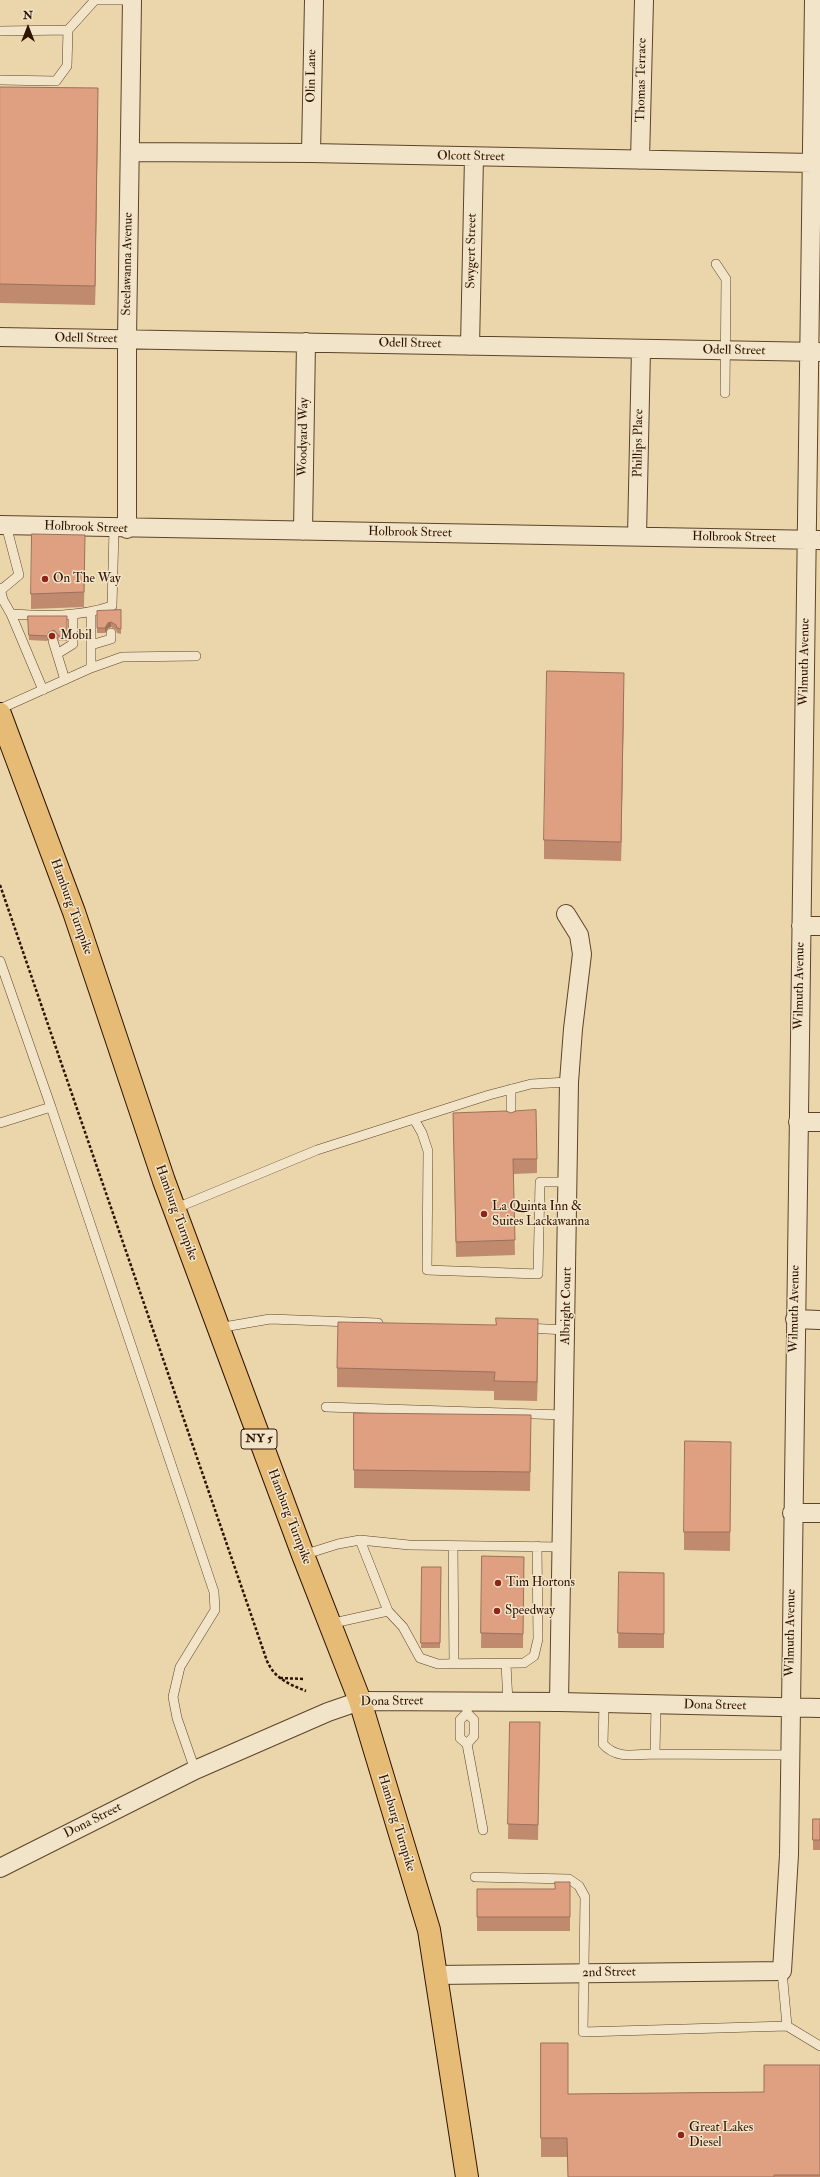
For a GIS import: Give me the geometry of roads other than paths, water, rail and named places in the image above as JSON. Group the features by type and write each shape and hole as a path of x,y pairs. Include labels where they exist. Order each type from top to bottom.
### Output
{"highway":[{"name":"Hamburg Turnpike","path":"0,714 74,912 174,1209 302,1555 360,1701 429,1930 467,2177"}],"street":[{"name":"Steelawanna Avenue","path":"121,529 127,339 132,0"},
{"name":"Olin Lane","path":"310,153 314,0"},
{"name":"Thomas Terrace","path":"640,160 644,0"},
{"name":"Wilmuth Avenue","path":"782,1971 789,1854 792,1513 801,926 812,730 815,352 812,163 814,0"},
{"name":"Olcott Street","path":"130,152 310,153 812,163"},
{"name":"Swygert Street","path":"470,346 474,157"},
{"name":"Odell Street","path":"0,337 815,352"},
{"name":"Woodyard Way","path":"303,531 306,342"},
{"name":"Phillips Place","path":"637,536 641,349"},
{"name":"Holbrook Street","path":"3,525 121,529 814,540"},
{"name":"Albright Court","path":"559,1702 567,1330 569,1082 573,1029 582,954 579,935 566,914"},
{"path":"801,926 820,926"},
{"path":"798,1122 820,1122"},
{"path":"795,1319 820,1320"},
{"path":"792,1513 820,1514"},
{"name":"Dona Street","path":"0,1868 195,1770 328,1712 360,1701 468,1707 508,1702 559,1702 820,1708"},
{"name":"2nd Street","path":"436,1975 782,1971"}],"lane":[{"path":"0,80 56,81 67,66 68,30 94,0 132,0"},
{"path":"0,31 68,30"},
{"path":"716,264 726,280 725,393"},
{"path":"3,525 19,575 0,589 1,601 12,614 43,690"},
{"path":"12,614 47,619 73,614 112,611 121,529"},
{"path":"91,613 91,668"},
{"path":"57,654 73,644 73,614"},
{"path":"91,645 111,639 111,633"},
{"path":"54,641 65,680"},
{"path":"0,709 91,668 122,658 196,656"},
{"path":"0,961 52,1107 214,1592 215,1610 180,1667 173,1697 177,1718 195,1770"},
{"path":"174,1209 317,1150 511,1089 531,1084 569,1082"},
{"path":"511,1089 511,1122"},
{"path":"0,1123 52,1107"},
{"path":"414,1119 422,1132 428,1151 427,1270 538,1274 540,1182 568,1182"},
{"path":"218,1328 270,1319 387,1323"},
{"path":"520,1328 567,1330"},
{"path":"326,1407 564,1414"},
{"path":"302,1555 338,1544 360,1540 409,1545 562,1547"},
{"path":"360,1540 388,1611 403,1628 420,1658 438,1664 524,1663 534,1656 536,1649 537,1546"},
{"path":"453,1546 454,1664"},
{"path":"329,1624 388,1611"},
{"path":"506,1664 508,1702"},
{"path":"604,1703 603,1744 610,1752 620,1755 789,1755"},
{"path":"655,1754 656,1704"},
{"path":"468,1707 460,1720 460,1738 467,1744 483,1830"},
{"path":"467,1744 474,1736 474,1720 468,1707"},
{"path":"476,1877 569,1879 579,1886 585,1898 583,2032 787,2026 820,2046"},
{"path":"782,1971 787,2026"}],"place":[{"name":"On The Way","path":"45,579"},
{"name":"Mobil","path":"52,636"},
{"name":"La Quinta Inn & Suites Lackawanna","path":"484,1214"},
{"name":"Tim Hortons","path":"498,1583"},
{"name":"Speedway","path":"497,1611"},
{"name":"Great Lakes Diesel","path":"681,2135"}]}
